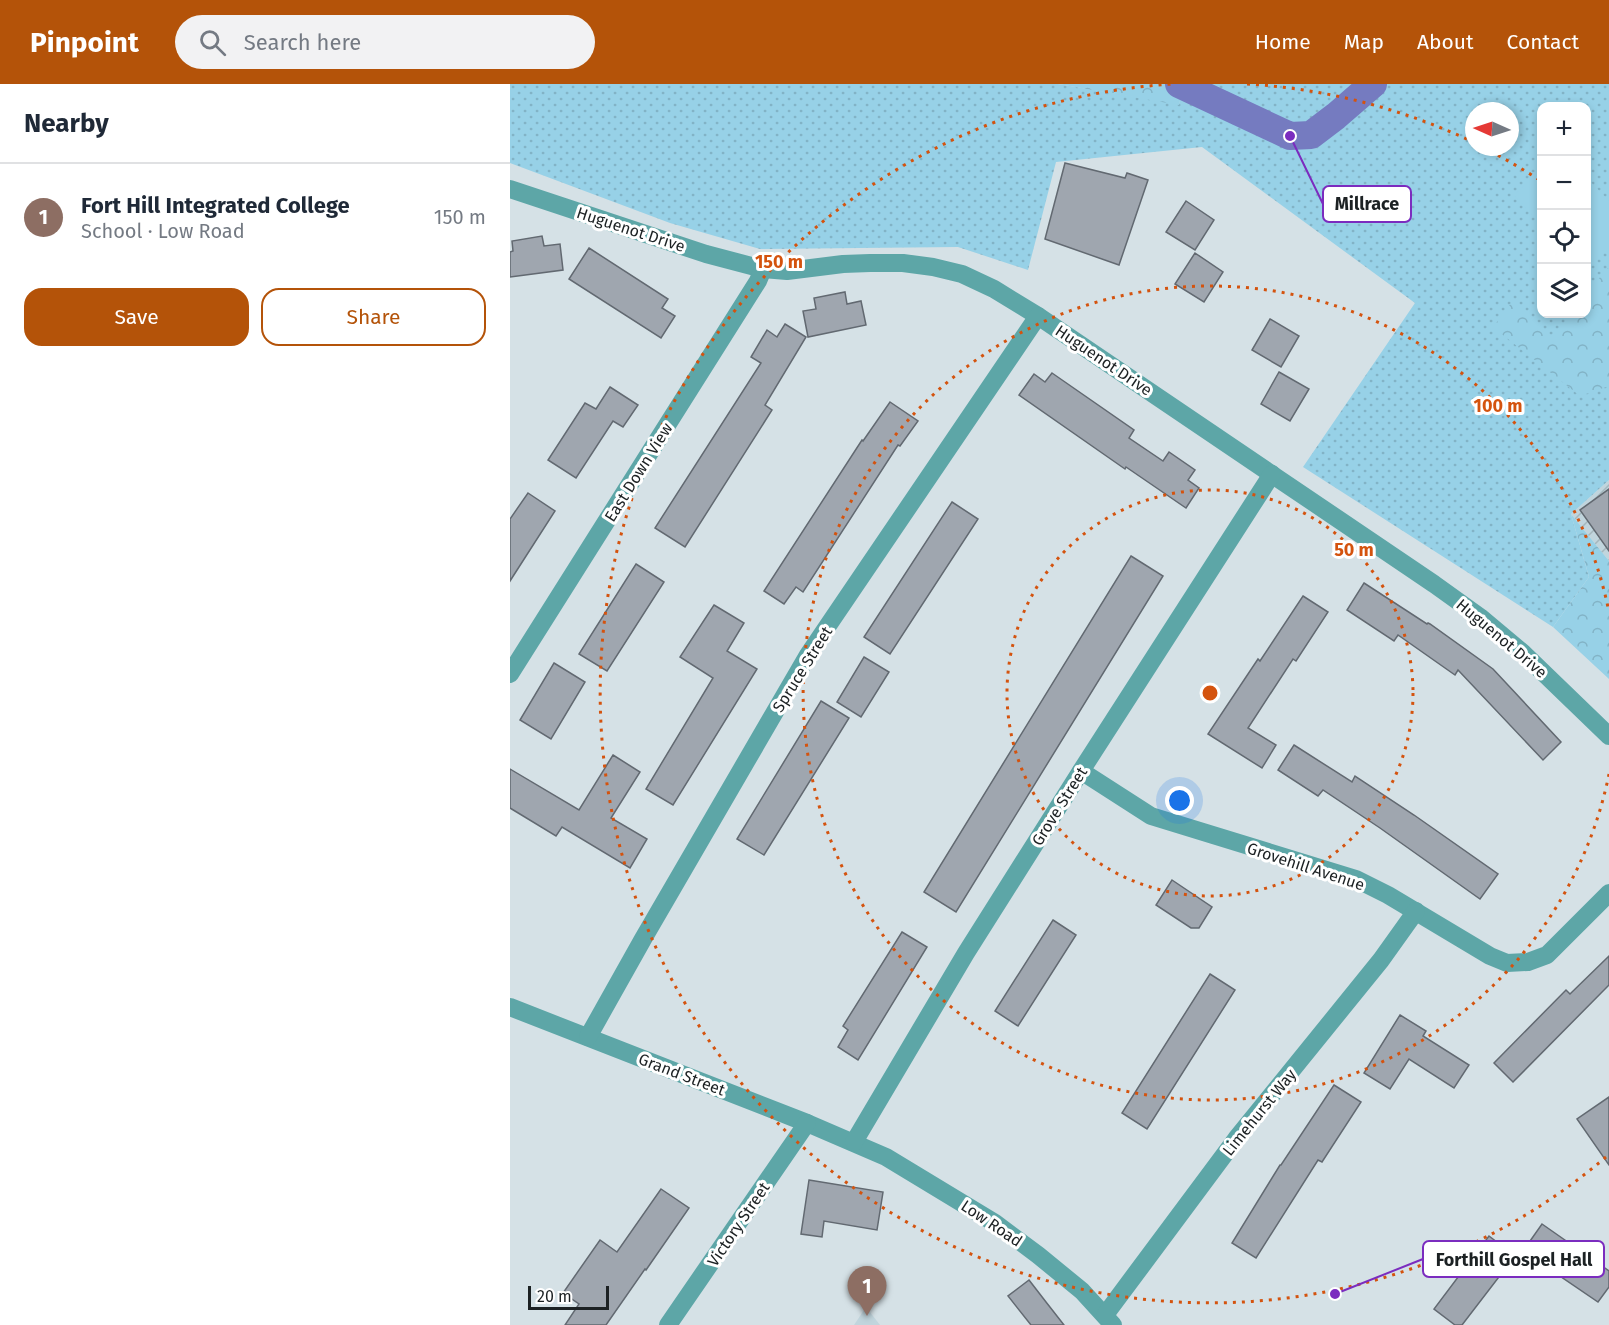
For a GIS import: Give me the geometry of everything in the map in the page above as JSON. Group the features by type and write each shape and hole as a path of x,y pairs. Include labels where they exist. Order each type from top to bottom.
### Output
{"street":[{"name":"Huguenot Drive","path":"510,189 705,254 763,269 787,271 870,262 903,263 962,274 993,289 1038,316 1480,617 1523,652 1609,736"},
{"name":"East Down View","path":"510,674 759,281 763,269"},
{"name":"Spruce Street","path":"588,1037 808,655 1038,316"},
{"name":"Grove Street","path":"854,1142 966,954 1272,474"},
{"name":"Grovehill Avenue","path":"1081,771 1150,816 1356,879 1416,911 1490,956 1507,963 1528,962 1547,955 1609,893"},
{"name":"Limehurst Way","path":"1109,1320 1236,1139 1381,960 1416,911"},
{"name":"Grand Street","path":"511,1009 854,1142"},
{"name":"Victory Street","path":"668,1325 807,1123"},
{"name":"Low Road","path":"854,1142 886,1157 995,1223 1082,1291 1109,1320"}],"shaded area":[{"path":"1609,480 1609,561 1571,514"},
{"path":"866,1307 880,1325 854,1325"}],"green space":[{"path":"510,84 1058,84 1179,104 1184,84 1609,84 1609,480 1571,514 1589,577 1553,627 1303,467 1415,303 1202,147 1056,162 1028,270 958,247 760,249 670,223 510,163"},
{"path":"1058,84 1184,84 1179,105"},
{"path":"1537,174 1537,221 1514,195"},
{"path":"1591,182 1609,201 1609,246 1591,263"},
{"path":"1607,268 1609,269 1609,386 1580,396 1493,327 1512,302 1552,338 1568,318 1591,318 1591,289"},
{"path":"1571,514 1609,561 1609,679 1553,627 1589,577"}],"building":[{"path":"1065,163 1125,178 1127,173 1148,180 1119,265 1045,239"},
{"path":"1186,201 1214,220 1195,250 1166,232"},
{"path":"542,236 544,246 560,244 563,270 510,277 512,241"},
{"path":"589,248 668,299 662,308 675,316 661,338 569,279"},
{"path":"1195,253 1223,272 1204,302 1175,284"},
{"path":"845,292 847,304 861,301 866,325 808,337 803,311 816,309 814,298"},
{"path":"1270,319 1299,336 1281,367 1252,350"},
{"path":"785,324 806,337 765,405 772,410 685,547 655,528 761,363 751,357 767,330 777,337"},
{"path":"1279,372 1309,389 1290,421 1261,404"},
{"path":"1052,373 1134,430 1129,438 1163,461 1169,452 1195,470 1188,480 1199,488 1186,508 1126,467 1125,469 1019,395 1034,374 1045,382"},
{"path":"610,387 638,405 623,427 613,421 576,478 548,460 585,403 596,409"},
{"path":"890,402 918,421 900,446 898,445 803,592 796,587 784,604 764,591 862,440"},
{"path":"1609,489 1609,551 1580,510"},
{"path":"528,493 555,511 510,581 510,519"},
{"path":"952,502 978,519 890,654 864,637"},
{"path":"1131,556 1163,576 956,912 924,892"},
{"path":"636,564 664,582 607,671 579,654"},
{"path":"1364,583 1430,624 1493,669 1561,742 1543,760 1458,670 1455,675 1398,635 1394,641 1347,610"},
{"path":"1303,596 1328,612 1296,661 1293,659 1248,728 1276,745 1262,768 1208,734"},
{"path":"714,605 744,623 727,651 757,669 673,805 646,789 713,678 680,657"},
{"path":"864,657 889,672 861,717 837,702"},
{"path":"554,663 585,682 551,739 520,720"},
{"path":"821,701 849,718 764,855 737,839"},
{"path":"1294,745 1352,782 1355,776 1498,874 1480,899 1323,790 1318,796 1278,770"},
{"path":"613,755 640,772 611,818 647,839 630,868 562,827 556,836 510,808 510,769 579,810"},
{"path":"1172,880 1212,907 1199,928 1191,928 1156,905"},
{"path":"1053,920 1076,935 1018,1026 995,1011"},
{"path":"902,932 927,947 858,1060 838,1047 848,1030 843,1026"},
{"path":"1609,956 1609,985 1513,1082 1494,1063 1566,990 1570,994"},
{"path":"1210,974 1235,990 1147,1129 1122,1113"},
{"path":"1400,1015 1426,1031 1423,1036 1469,1065 1454,1088 1409,1059 1390,1089 1364,1073"},
{"path":"1334,1085 1361,1102 1322,1162 1318,1160 1256,1258 1232,1243 1280,1165"},
{"path":"1609,1097 1609,1165 1577,1119"},
{"path":"809,1180 883,1192 877,1230 824,1221 822,1237 801,1234"},
{"path":"661,1189 689,1208 646,1270 606,1325 565,1325 579,1304 563,1293 600,1240 617,1252"},
{"path":"1542,1224 1609,1271 1609,1287 1598,1302 1523,1251"},
{"path":"1489,1236 1515,1256 1462,1325 1455,1325 1434,1309"},
{"path":"1029,1280 1064,1325 1031,1325 1008,1296"}],"waterway":[{"path":"1179,84 1290,136 1311,135 1373,84"}],"place":[{"name":"Millrace","path":"1290,136"},
{"name":"Forthill Gospel Hall","path":"1335,1294"},
{"name":"Fort Hill Integrated College","path":"867,1316"}]}
